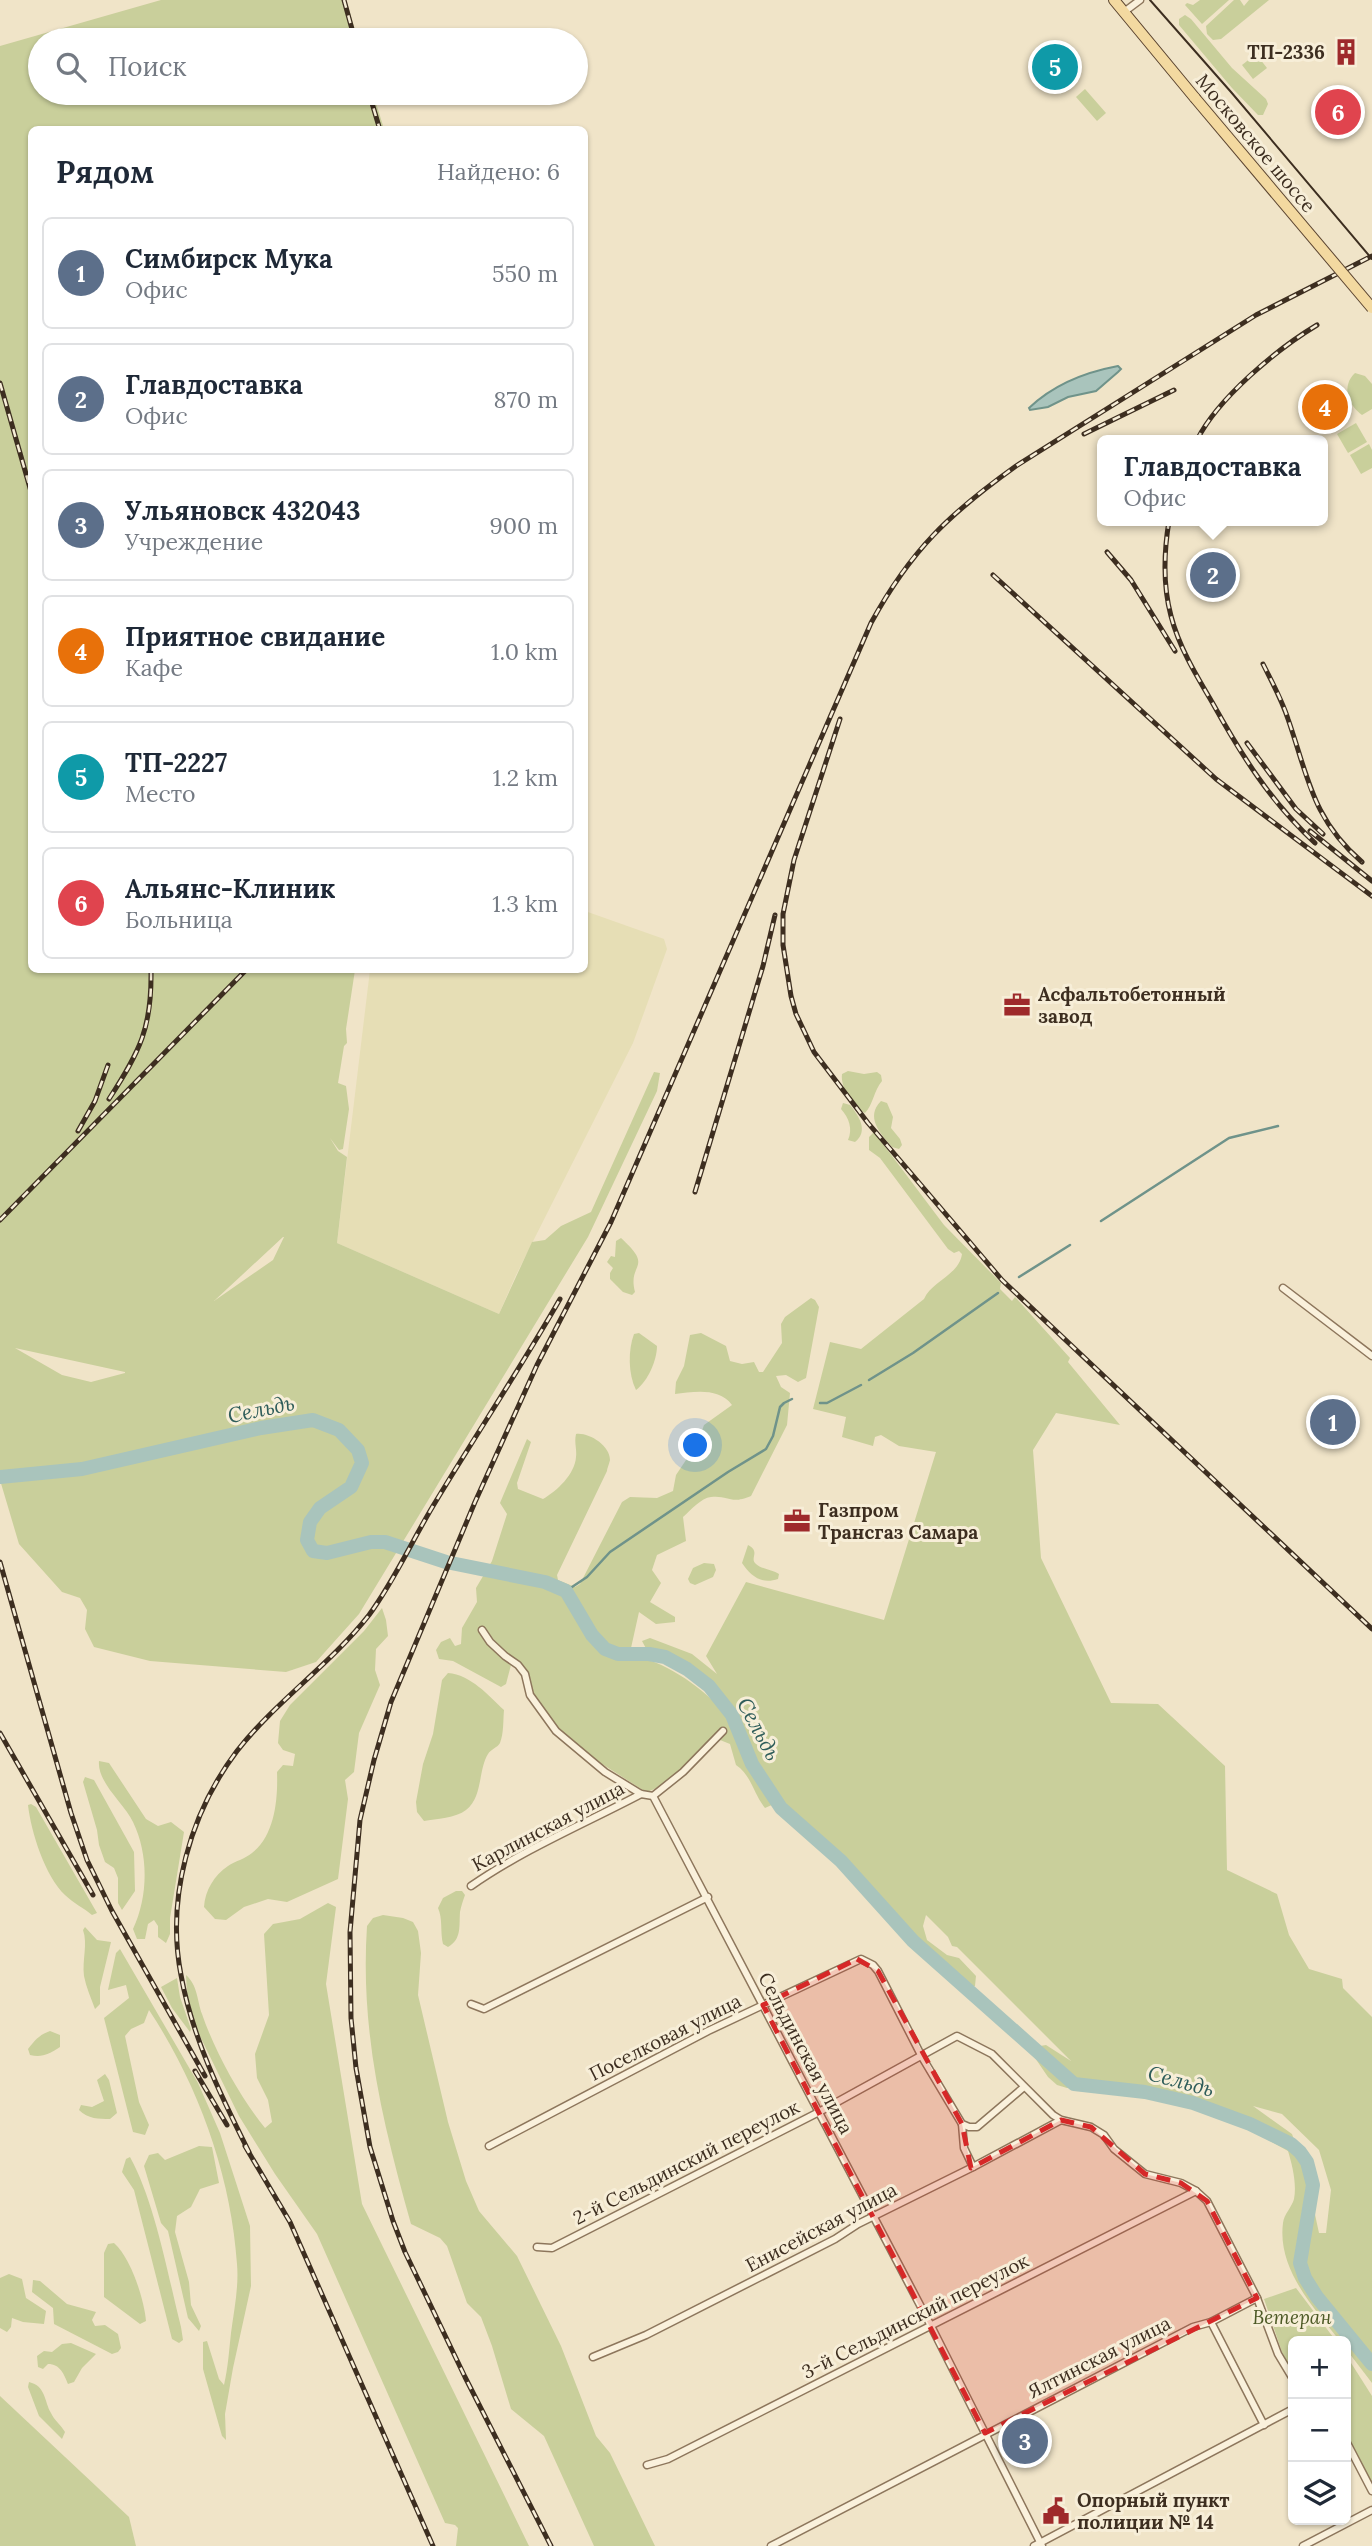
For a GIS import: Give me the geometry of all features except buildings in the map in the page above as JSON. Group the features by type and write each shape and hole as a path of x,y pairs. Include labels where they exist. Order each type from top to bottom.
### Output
{"main road":[{"name":"Московское шоссе","path":"1114,0 1372,308"}],"street":[{"path":"1124,12 1140,0"},
{"path":"1283,1288 1372,1356"},
{"path":"482,1630 497,1649 518,1665 524,1674 530,1695 556,1731 605,1772 641,1794 653,1796 723,1731"},
{"name":"Карлинская улица","path":"471,1886 495,1869 566,1830 593,1820 641,1794"},
{"name":"Сельдинская улица","path":"653,1796 931,2326 1039,2545"},
{"path":"471,2004 484,2009 708,1897"},
{"name":"Поселковая улица","path":"489,2146 857,1959 867,1960 878,1971 922,2057"},
{"name":"2-й Сельдинский переулок","path":"537,2248 552,2248 819,2112 957,2036 992,2054 1024,2087"},
{"path":"922,2057 962,2124 964,2148 973,2167"},
{"path":"962,2124 977,2127 1024,2087 1061,2120 1091,2127 1104,2136 1114,2149 1144,2174 1181,2183 1196,2191 1207,2201 1257,2298 1278,2354 1288,2371"},
{"name":"Енисейская улица","path":"593,2357 646,2335 1061,2120"},
{"name":"3-й Сельдинский переулок","path":"647,2465 668,2459 1196,2191"},
{"name":"Ялтинская улица","path":"771,2546 985,2433 1193,2327 1210,2322 1257,2298"},
{"path":"1210,2322 1264,2425"},
{"path":"1039,2545 1288,2412"},
{"path":"1351,2451 1372,2491"},
{"path":"1303,2546 1372,2510"}],"highlighted area":[{"path":"857,1959 878,1971 962,2124 971,2168 1061,2120 1091,2127 1145,2174 1181,2183 1207,2201 1257,2298 985,2433 763,2005"}],"shaded area":[{"path":"588,912 664,939 667,949 633,1043 499,1314 337,1243 370,973 588,973"}],"green space":[{"path":"161,0 346,0 354,28 63,28"},
{"path":"1200,0 1229,0 1202,24 1185,5 1193,5"},
{"path":"1234,0 1240,0 1244,6 1249,0 1269,0 1221,39 1213,40 1207,34 1206,26"},
{"path":"1185,15 1232,68 1266,99 1268,104 1263,115 1258,115 1232,88 1179,25 1179,19"},
{"path":"28,38 28,105 377,105 383,126 28,126 28,973 355,973 346,1029 347,1043 344,1046 338,1083 346,1086 349,1109 343,1149 339,1150 330,1138 338,1151 347,1157 337,1243 499,1314 532,1242 545,1240 561,1226 591,1212 654,1072 660,1073 657,1091 588,1237 359,1614 316,1662 286,1672 150,1661 94,1647 85,1629 87,1610 80,1598 62,1592 19,1544 0,1480 0,46","holes":["284,1237 273,1260 214,1301","15,1348 125,1372 91,1382 62,1375"]},
{"path":"1256,54 1267,68 1253,79 1242,65"},
{"path":"1085,89 1106,113 1097,121 1076,97"},
{"path":"1355,373 1365,376 1372,384 1372,409 1362,415 1350,401 1347,389"},
{"path":"1356,423 1367,442 1348,453 1337,434"},
{"path":"1369,444 1372,450 1372,468 1361,474 1350,455"},
{"path":"848,1071 864,1074 877,1072 881,1075 882,1081 865,1113 852,1102 845,1091 842,1074"},
{"path":"881,1101 887,1103 893,1117 891,1128 900,1139 902,1145 899,1149 892,1147 876,1125 874,1113"},
{"path":"843,1103 850,1105 861,1124 861,1133 855,1142 848,1140 850,1128 841,1109"},
{"path":"874,1132 944,1225 1001,1283 1000,1289 1012,1301 1015,1297 1070,1358 1068,1362 1120,1425 1056,1413 1033,1450 1041,1558 1111,1703 1158,1704 1225,1766 1227,1870 1277,1894 1289,1935 1309,1969 1342,1979 1343,1988 1372,2017 1372,2383 1351,2356 1351,2336 1336,2336 1299,2287 1286,2256 1283,2223 1295,2193 1294,2174 1288,2151 1252,2131 1178,2104 1105,2083 1067,2088 1057,2085 1033,2055 1040,2046 1046,2045 1071,2061 957,1947 952,1946 948,1937 926,1915 923,1926 927,1940 947,1955 959,1958 976,1976 975,1986 964,1987 913,1941 841,1861 781,1808 774,1804 765,1808 746,1774 736,1765 730,1744 720,1740 721,1730 674,1775 655,1789 646,1792 599,1762 560,1731 533,1694 528,1673 520,1662 509,1654 511,1665 506,1684 501,1687 453,1661 439,1659 436,1650 441,1642 450,1638 455,1646 461,1644 462,1628 477,1602 476,1588 492,1561 507,1514 500,1503 527,1439 531,1442 517,1483 518,1489 543,1499 569,1476 576,1457 576,1434 598,1441 609,1454 607,1471 557,1575 558,1580 575,1587 580,1584 622,1502 630,1497 657,1498 673,1491 676,1475 698,1442 704,1425 732,1405 727,1399 713,1393 675,1394 690,1335 701,1333 726,1346 730,1361 742,1364 754,1362 759,1372 763,1372 782,1343 781,1324 785,1317 811,1298 819,1307 806,1378 798,1382 786,1375 776,1376 781,1387 790,1393 787,1425 751,1496 738,1500 707,1498 683,1517 686,1541 657,1555 652,1570 661,1583 650,1602 675,1617 675,1622 656,1624 639,1612 631,1648 635,1658 668,1668 701,1690 718,1706 707,1686 691,1671 649,1654 642,1641 650,1638 692,1654 717,1674 706,1656 746,1582 884,1620 936,1452 899,1446 881,1435 875,1437 873,1446 842,1437 846,1417 813,1409 830,1342 861,1349 924,1299 933,1287 951,1273 962,1254 948,1249 880,1158 869,1150 869,1137","holes":["1253,2106 1282,2114 1319,2150 1331,2190 1326,2233 1319,2233 1306,2173 1292,2134"]},
{"path":"621,1238 638,1261 633,1282 635,1292 632,1295 623,1292 610,1279 613,1268 607,1262 611,1256 615,1257 616,1241"},
{"path":"639,1333 657,1346 651,1370 636,1390 631,1377 630,1355 634,1334"},
{"path":"748,1545 754,1550 754,1562 779,1574 778,1579 761,1580 749,1571 742,1563"},
{"path":"704,1563 714,1564 716,1570 713,1577 695,1585 690,1583 688,1579 693,1568"},
{"path":"382,1608 388,1636 376,1649 375,1670 380,1685 359,1733 354,1772 345,1780 348,1799 338,1879 287,1902 268,1899 244,1907 226,1920 215,1919 204,1907 211,1884 218,1874 249,1855 266,1837 274,1816 277,1772 283,1765 293,1766 295,1754 283,1750 278,1743 280,1721 290,1705 364,1631"},
{"path":"448,1673 472,1682 504,1710 502,1735 500,1743 489,1752 485,1760 478,1791 471,1805 457,1815 424,1821 417,1812 416,1802 423,1764 433,1734 442,1680"},
{"path":"99,1761 109,1763 146,1819 158,1826 171,1822 184,1832 170,1918 170,1934 166,1943 158,1937 158,1926 154,1920 148,1924 145,1939 137,1939 133,1929 144,1890 142,1848 133,1822 102,1777"},
{"path":"85,1777 94,1780 134,1852 135,1891 122,1910 118,1903 118,1878 114,1868 105,1862 99,1845 83,1782"},
{"path":"28,1805 36,1807 97,1913 92,1915 71,1901 51,1877 32,1828"},
{"path":"462,1891 465,1895 458,1936 448,1947 443,1944 438,1908 443,1898"},
{"path":"328,1903 336,1907 326,1984 362,2204 529,2546 456,2546 458,2528 445,2523 317,2234 239,2116 196,2028 187,1993 186,1975 195,1988 207,2029 221,2059 265,2128 272,2122 268,2100 257,2078 255,2054 269,2015 264,1934 273,1924 300,1919"},
{"path":"383,1915 413,1922 418,1931 421,1953 418,1995 448,2122 466,2181 479,2211 517,2256 561,2346 596,2436 610,2453 655,2546 594,2546 544,2436 511,2409 481,2317 467,2303 447,2246 440,2238 411,2224 391,2150 370,2041 367,1926 373,1918"},
{"path":"85,1927 97,1940 111,1942 100,1987 100,2004 95,2009 84,1976"},
{"path":"120,1949 198,2083 220,2133 250,2226 251,2286 225,2414 226,2440 222,2436 203,2369 203,2342 207,2341 219,2379 224,2385 237,2281 234,2231 228,2197 197,2099 183,2068 149,2010 144,2023 131,2029 125,2036 139,2102 149,2125 145,2135 133,2132 104,2018 129,1998 126,1985 108,1990 116,1953"},
{"path":"177,1978 190,2032 172,2008 161,1987"},
{"path":"50,2031 60,2035 60,2047 45,2055 30,2055 28,2049 33,2043"},
{"path":"105,2074 117,2113 110,2119 90,2117 79,2110 81,2105 92,2107 104,2101 97,2080"},
{"path":"199,2146 212,2147 219,2183 200,2189 191,2207 177,2216 175,2232 189,2282 191,2305 201,2326 199,2331 188,2318 168,2231 161,2223 144,2166 149,2155 158,2153 165,2160"},
{"path":"130,2157 147,2195 160,2240 181,2327 183,2340 179,2343 172,2339 134,2190 122,2172 126,2159"},
{"path":"114,2243 131,2268 143,2302 146,2321 140,2324 104,2297 104,2253 108,2244"},
{"path":"9,2274 22,2279 26,2298 46,2311 44,2324 12,2318 7,2332 0,2328 0,2278"},
{"path":"33,2280 40,2281 67,2304 96,2312 92,2320 95,2326 105,2325 118,2334 121,2348 118,2352 112,2354 54,2324 53,2308 32,2292"},
{"name":"Ветеран","path":"1296,2288 1332,2336 1288,2336 1288,2363 1264,2299"},
{"path":"71,2343 96,2354 82,2368 74,2382 68,2384 56,2366 48,2364 43,2369 38,2367 37,2356 44,2351 52,2352 62,2344"},
{"name":"Ветеран","path":"1351,2363 1372,2396 1372,2488 1351,2448"},
{"path":"29,2382 42,2390 52,2416 65,2432 62,2439 39,2416 28,2387"},
{"path":"0,2396 129,2517 136,2546 0,2546"}],"water":[{"path":"1118,366 1121,369 1096,391 1068,397 1048,407 1029,408 1070,381"}],"waterway":[{"path":"1101,1221 1229,1138 1278,1126"},
{"path":"1019,1277 1070,1245"},
{"path":"869,1380 913,1353 998,1293"},
{"path":"820,1403 827,1403 861,1385"},
{"path":"566,1591 587,1577 610,1552 766,1449 773,1436 780,1407 792,1399"},
{"name":"Сельдь","path":"0,1477 82,1469 261,1428 313,1420 339,1430 358,1450 362,1463 351,1487 320,1508 310,1522 307,1540 313,1551 327,1553 371,1542 385,1542 446,1562 545,1582 566,1591 592,1635 605,1649 618,1654 665,1657 709,1686 732,1715 752,1764 781,1808 841,1861 913,1941 1074,2084 1145,2092 1193,2103 1250,2124 1291,2144 1300,2152 1307,2162 1313,2185 1300,2263 1305,2278 1317,2297 1372,2364"}],"tram line":[{"path":"1150,0 1372,259"}],"railway":[{"path":"344,0 352,28"},
{"path":"373,105 379,126"},
{"path":"551,2546 405,2252 370,2147 356,2068 351,2018 350,1932 360,1820 391,1702 475,1502 537,1365 611,1222 871,623 901,574 933,535 951,518 1016,466 1256,315 1372,256"},
{"path":"1200,435 1234,391 1284,347 1317,325"},
{"path":"0,383 28,481"},
{"path":"1084,434 1174,390"},
{"path":"1168,526 1165,556 1167,593 1174,627 1183,650 1223,722 1258,777 1284,811 1315,843"},
{"path":"1107,552 1131,580 1175,651"},
{"path":"993,575 1216,779 1372,896"},
{"path":"1263,664 1283,705 1307,778 1322,813 1345,846 1362,862"},
{"path":"840,719 794,860 783,914 783,945 791,996 796,1014 814,1052 868,1123 1002,1280 1372,1629"},
{"path":"1247,743 1296,809 1323,834"},
{"path":"1310,831 1372,881"},
{"path":"695,1192 763,966 775,915"},
{"path":"109,1099 129,1067 142,1038 149,1008 151,973"},
{"path":"0,1220 243,973"},
{"path":"78,1131 95,1101 108,1065"},
{"path":"249,2152 200,2043 181,1975 177,1916 186,1857 195,1829 206,1801 237,1751 354,1633 378,1602 433,1506 560,1299"},
{"path":"0,1562 71,1813 87,1860 112,1911 205,2076"},
{"path":"0,1733 93,1895"},
{"path":"195,2071 227,2125"},
{"path":"245,2146 290,2222 433,2546"}],"place":[{"name":"ТП-2336","path":"1346,52"},
{"name":"ТП-2227","path":"1055,67"},
{"name":"Альянс-Клиник","path":"1338,112"},
{"name":"Приятное свидание","path":"1325,407"},
{"name":"Главдоставка","path":"1213,575"},
{"name":"Асфальтобетонный завод","path":"1017,1005"},
{"name":"Симбирск Мука","path":"1333,1422"},
{"name":"Газпром Трансгаз Самара","path":"797,1521"},
{"name":"Ульяновск 432043","path":"1025,2441"},
{"name":"Опорный пункт полиции № 14","path":"1056,2511"}]}
